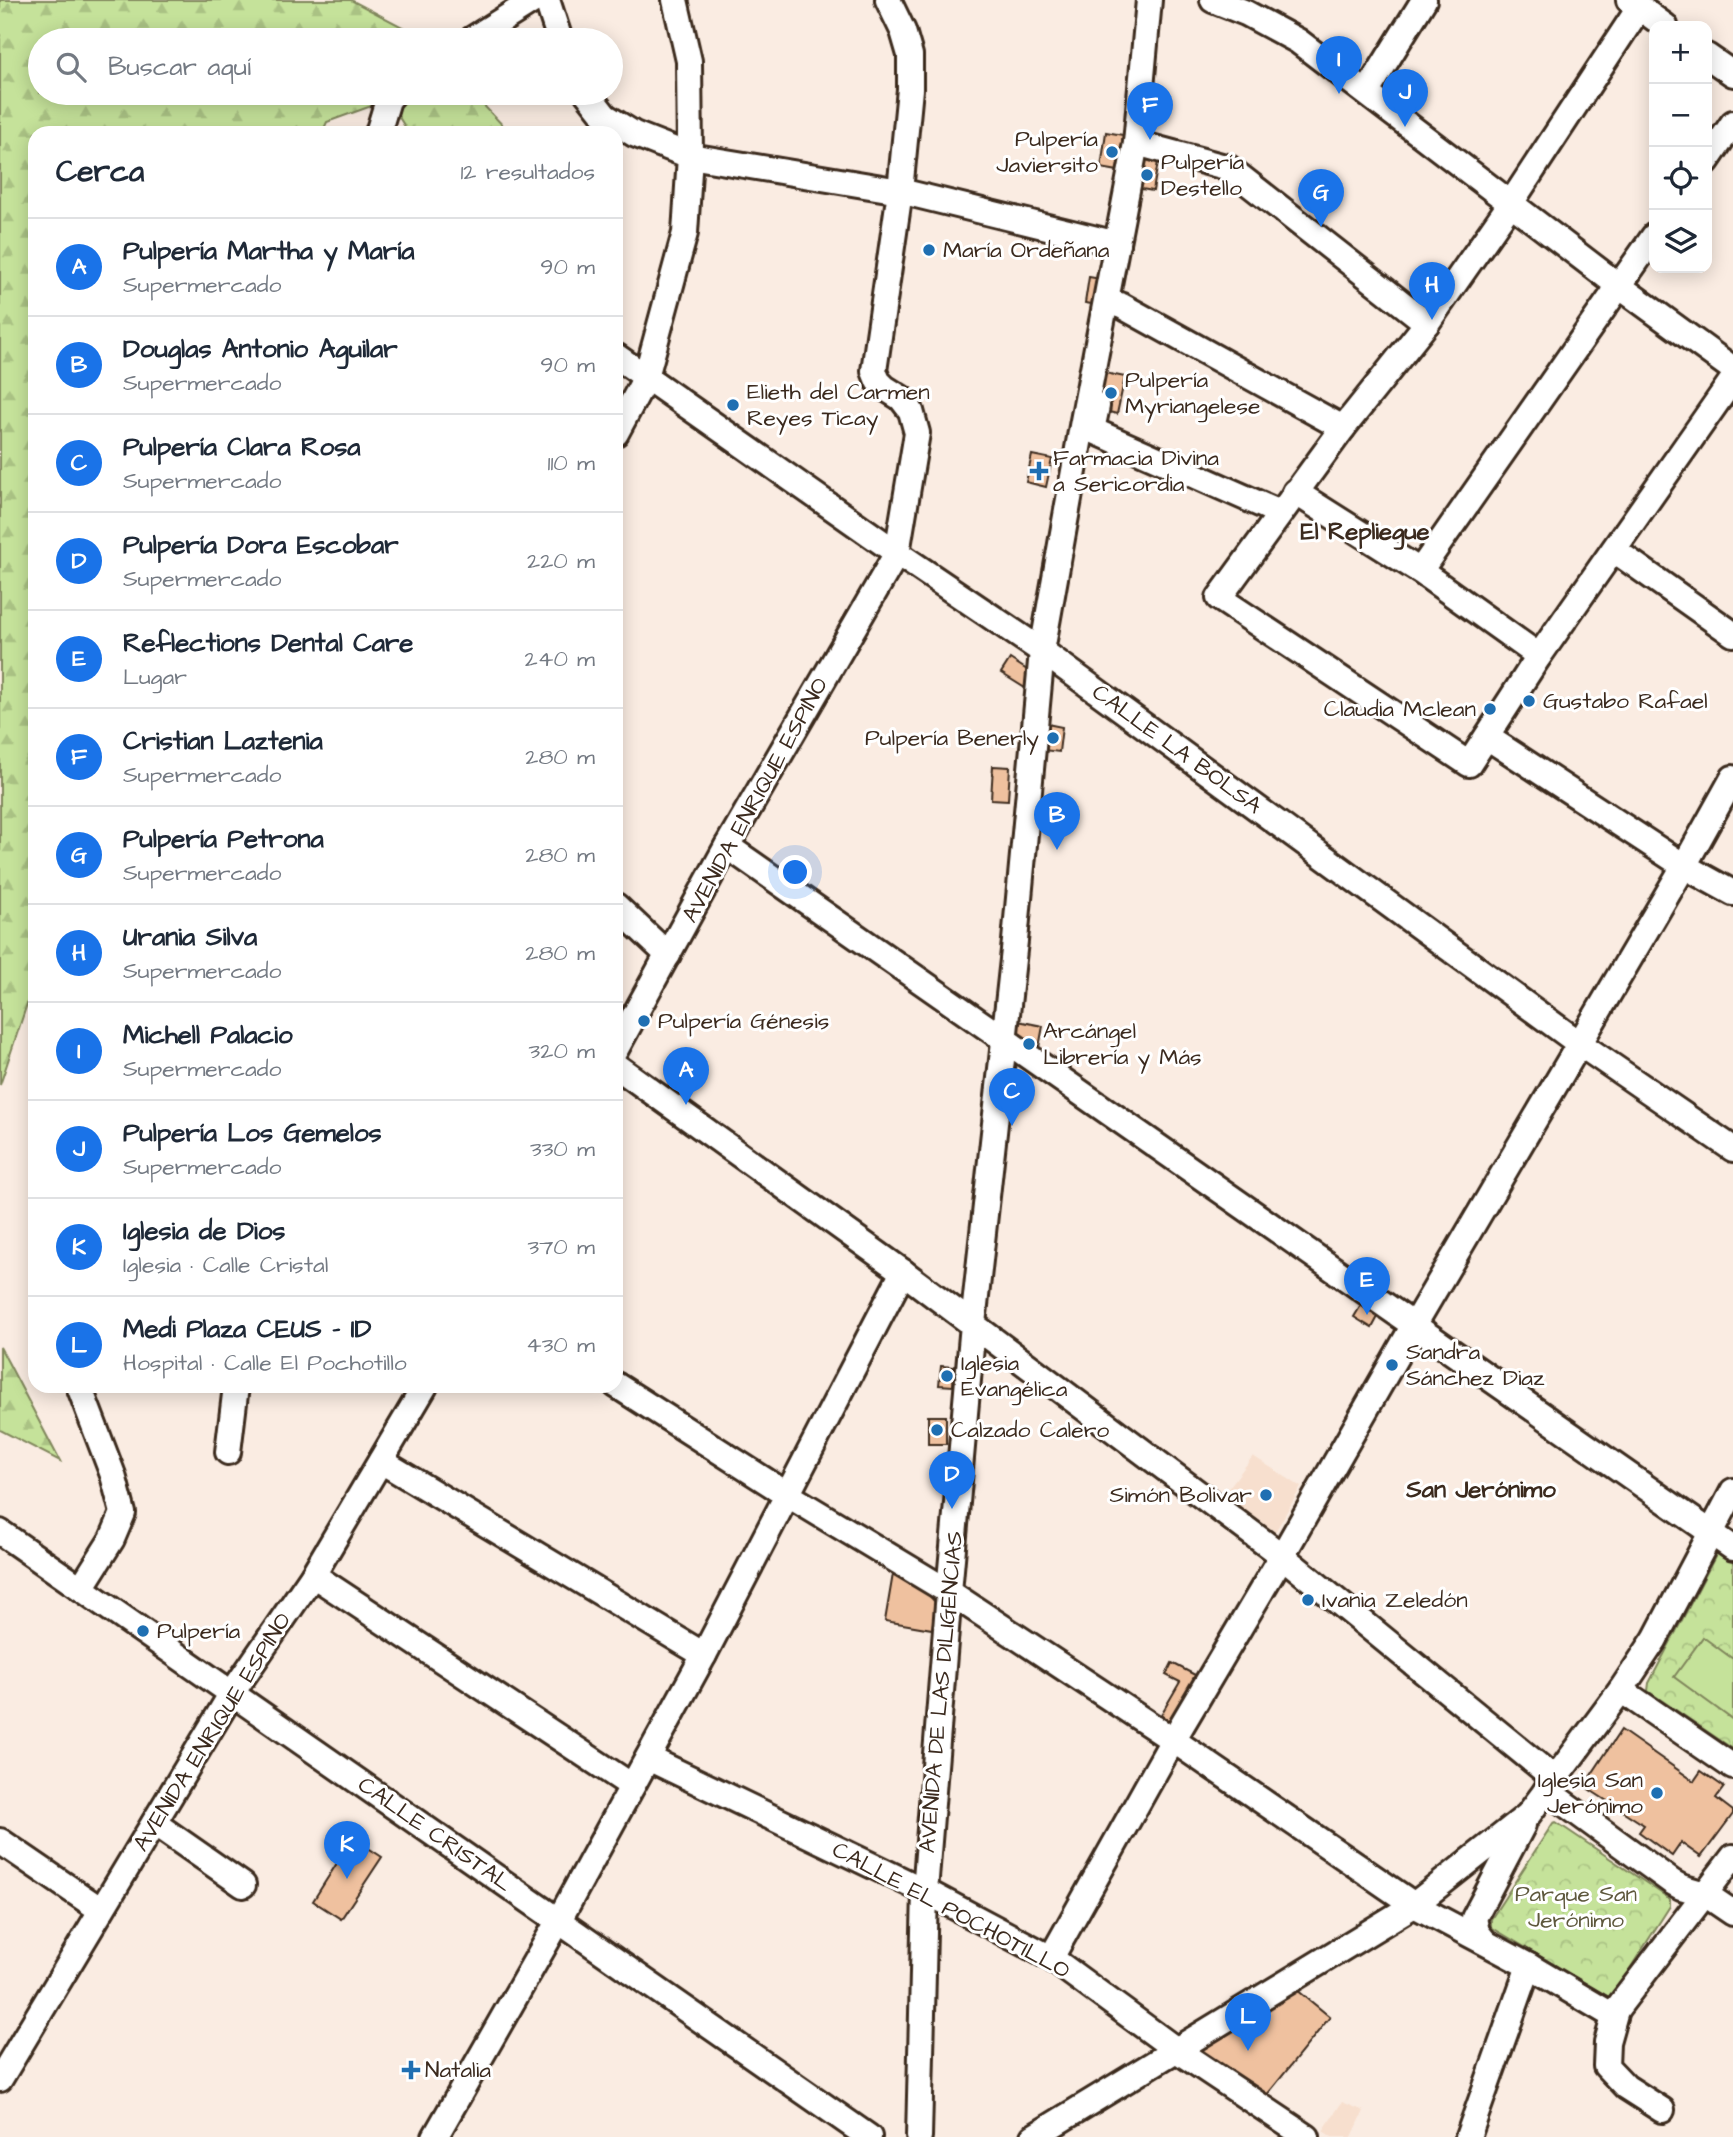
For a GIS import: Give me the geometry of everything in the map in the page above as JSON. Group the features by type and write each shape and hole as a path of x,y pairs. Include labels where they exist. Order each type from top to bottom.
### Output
{"street":[{"path":"490,28 534,0"},
{"path":"547,0 556,28"},
{"path":"623,420 646,377 685,233 690,156 689,61 675,0"},
{"path":"888,0 910,55 910,89 900,191 874,370 878,381 901,398 911,411 916,433 897,553"},
{"name":"AVENIDA DE LAS DILIGENCIAS","path":"919,2137 925,1891 949,1592 973,1324 1015,941 1042,651 1082,426 1114,304 1117,244 1136,143 1149,0"},
{"path":"1213,0 1246,13 1298,41 1619,286 1733,369"},
{"path":"1367,92 1424,0"},
{"path":"1658,21 1634,4 1511,203 1427,323 1343,428 1219,598 1469,764 1539,656 1733,379"},
{"path":"1712,59 1733,74"},
{"path":"380,126 386,105"},
{"path":"596,105 605,116 621,126"},
{"path":"1712,154 1733,123"},
{"path":"623,127 690,156 900,191 1117,244"},
{"path":"1136,143 1229,169 1427,323"},
{"path":"1138,196 1114,304 1343,428"},
{"path":"1420,571 1649,243"},
{"path":"1111,335 1092,430 1280,513"},
{"name":"CALLE LA BOLSA","path":"623,361 1042,651 1580,1044 1733,1149"},
{"path":"1295,492 1420,571 1539,656"},
{"path":"1614,550 1733,634"},
{"name":"AVENIDA ENRIQUE ESPINO","path":"623,1036 727,846 897,553"},
{"path":"1487,737 1684,866 1733,893"},
{"path":"1051,1958 1173,1740 1733,778"},
{"path":"727,846 1733,1548"},
{"path":"623,913 668,955"},
{"path":"623,1071 903,1272 1282,1556 1551,1784 1672,1882 1705,1894 1733,1913"},
{"path":"435,2137 559,1920 704,1655 903,1272"},
{"path":"623,1389 788,1495 949,1592 1173,1740 1414,1905 1529,1966 1605,2011 1616,2010"},
{"path":"81,1588 112,1539 123,1513 113,1475 82,1393"},
{"path":"228,1451 235,1393"},
{"name":"AVENIDA ENRIQUE ESPINO","path":"0,2079 232,1693 313,1575 421,1393"},
{"path":"381,1461 704,1655"},
{"path":"1485,1942 1474,1924 1478,1909 1528,1815 1621,1690 1655,1639 1733,1491"},
{"name":"CALLE CRISTAL","path":"0,1532 869,2137"},
{"path":"313,1575 632,1786"},
{"path":"1621,1690 1733,1767"},
{"name":"CALLE EL POCHOTILLO","path":"648,1758 925,1891 1051,1958 1175,2049 1307,2137"},
{"path":"1033,2137 1414,1905 1528,1815"},
{"path":"154,1823 243,1885"},
{"path":"0,1840 102,1910"},
{"path":"1662,2110 1626,2087 1606,2066 1607,2042 1616,2010 1733,1857"},
{"path":"1440,1917 1457,1920 1478,1909"},
{"path":"1468,2137 1529,1966"}],"shaded area":[{"name":"Simón Bolivar","path":"1253,1456 1301,1487 1275,1532 1234,1502 1237,1496 1227,1490"},
{"path":"1342,2102 1364,2111 1352,2137 1332,2137 1323,2131"}],"green space":[{"path":"0,0 351,0 405,28 28,28 28,105 374,105 327,122 325,126 28,126 28,1006 27,1004 0,1085"},
{"path":"391,105 483,105 503,126 405,126"},
{"path":"0,1347 60,1461 0,1430"},
{"path":"1717,1553 1733,1562 1733,1749 1648,1691 1649,1683"},
{"path":"1703,1637 1733,1659 1733,1720 1674,1677"},
{"name":"Parque San Jerónimo","path":"1556,1822 1670,1899 1670,1906 1613,1995 1608,1997 1491,1927 1491,1919"}],"building":[{"name":"Pulpería Javiersito","path":"1106,132 1123,135 1118,171 1101,168"},
{"name":"Pulpería Destello","path":"1141,158 1158,162 1153,191 1136,188"},
{"path":"1089,277 1101,279 1098,305 1085,303"},
{"name":"Pulpería Myriangelese","path":"1105,373 1125,377 1117,414 1097,409"},
{"name":"Farmacia Divina a Sericordia","path":"1032,455 1052,459 1046,487 1026,482"},
{"path":"1010,659 1027,670 1025,688 1001,673"},
{"name":"Pulpería Benerly","path":"1047,724 1062,727 1059,752 1043,750"},
{"path":"993,766 1010,767 1008,800 991,799"},
{"name":"Arcángel Librería y Más","path":"1018,1021 1043,1026 1037,1058 1015,1039"},
{"path":"1363,1302 1380,1313 1372,1328 1354,1317"},
{"name":"Iglesia Evangélica","path":"941,1366 954,1367 953,1386 939,1385"},
{"name":"Calzado Calero","path":"928,1416 946,1416 946,1444 928,1444"},
{"path":"893,1574 926,1592 936,1603 932,1629 885,1621"},
{"path":"1172,1663 1197,1676 1169,1724 1159,1718 1180,1682 1166,1675"},
{"name":"Iglesia San Jerónimo","path":"1621,1730 1694,1781 1701,1771 1724,1787 1716,1798 1733,1811 1733,1814 1701,1857 1681,1843 1672,1856 1639,1832 1644,1825 1584,1786"},
{"path":"353,1838 382,1857 341,1919 313,1901"},
{"path":"1291,1985 1330,2017 1262,2101 1203,2052 1204,2040"}],"place":[{"name":"Michell Palacio","path":"1339,94"},
{"name":"Pulpería Los Gemelos","path":"1405,127"},
{"name":"Cristian Laztenia","path":"1150,140"},
{"name":"Pulpería Javiersito","path":"1112,152"},
{"name":"Pulpería Destello","path":"1147,175"},
{"name":"Pulpería Petrona","path":"1321,227"},
{"name":"María Ordeñana","path":"929,250"},
{"name":"Urania Silva","path":"1432,320"},
{"name":"Pulpería Myriangelese","path":"1111,393"},
{"name":"Elieth del Carmen Reyes Ticay","path":"733,405"},
{"name":"Farmacia Divina a Sericordia","path":"1039,471"},
{"name":"Gustabo Rafael","path":"1529,701"},
{"name":"Claudia Mclean","path":"1490,709"},
{"name":"Pulpería Benerly","path":"1053,738"},
{"name":"Douglas Antonio Aguilar","path":"1057,850"},
{"name":"Pulpería Génesis","path":"644,1021"},
{"name":"Arcángel Librería y Más","path":"1029,1044"},
{"name":"Pulpería Martha y María","path":"686,1105"},
{"name":"Pulpería Clara Rosa","path":"1012,1126"},
{"name":"Reflections Dental Care","path":"1367,1315"},
{"name":"Sandra Sánchez Diaz","path":"1392,1365"},
{"name":"Iglesia Evangélica","path":"947,1376"},
{"name":"Calzado Calero","path":"937,1430"},
{"name":"Simón Bolivar","path":"1266,1495"},
{"name":"Pulpería Dora Escobar","path":"952,1509"},
{"name":"Ivania Zeledón","path":"1308,1600"},
{"name":"Pulpería","path":"143,1631"},
{"name":"Iglesia San Jerónimo","path":"1657,1793"},
{"name":"Iglesia de Dios","path":"347,1879"},
{"name":"Medi Plaza CEUS - ID","path":"1248,2051"},
{"name":"Natalia","path":"411,2070"}],"district":[{"name":"El Repliegue","path":"1365,532"},
{"name":"San Jerónimo","path":"1481,1490"}]}
